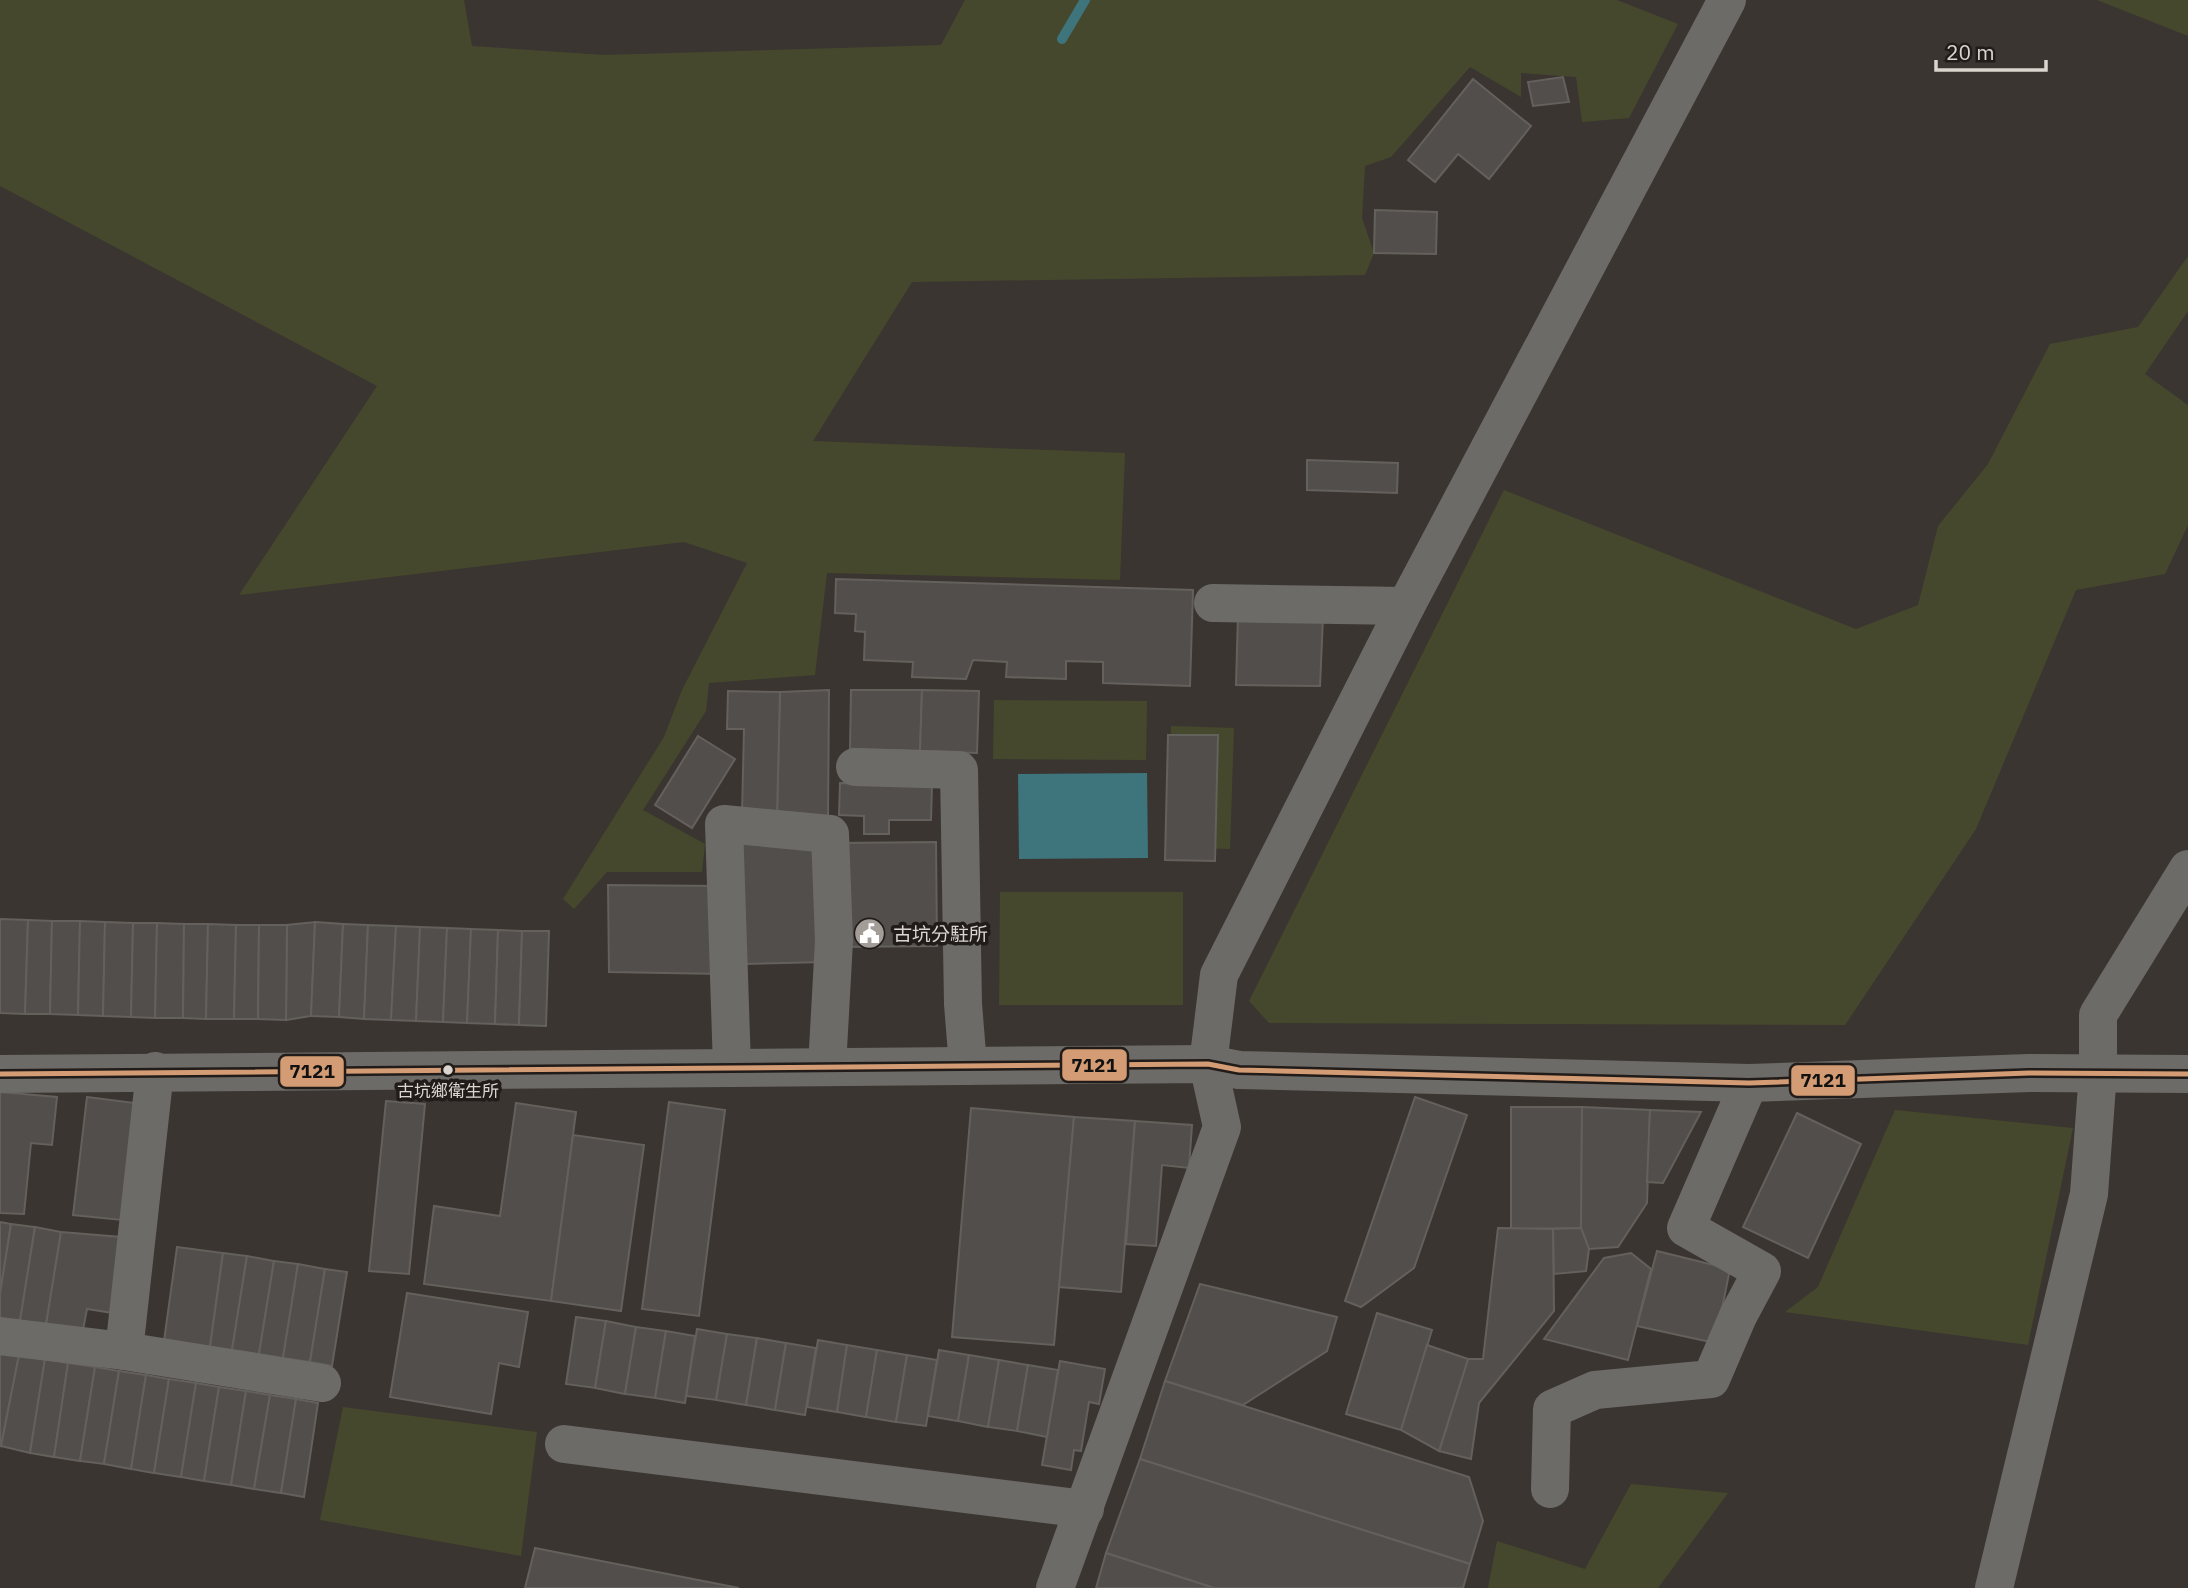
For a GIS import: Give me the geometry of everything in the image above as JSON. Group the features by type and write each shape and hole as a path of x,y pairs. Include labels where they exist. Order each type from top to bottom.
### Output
{"main road":[{"path":"0,1074 1208,1064 1240,1070 1749,1083 2098,1072 2188,1074"}],"street":[{"path":"1055,1588 1222,1127 1208,1064 1219,975 1406,606 1727,0"},
{"path":"1213,603 1406,606"},
{"path":"855,767 959,771 963,1004 968,1066"},
{"path":"732,1068 724,824 831,834 834,941 827,1067"},
{"path":"1994,1588 2089,1194 2098,1072 2098,1015 2188,869"},
{"path":"124,1351 155,1071"},
{"path":"1550,1489 1552,1409 1595,1390 1712,1379 1738,1316 1762,1271 1686,1228 1749,1083"},
{"path":"0,1336 124,1351 322,1383"},
{"path":"564,1444 1085,1509"}],"green space":[{"path":"0,0 464,0 472,46 604,55 941,45 965,0 1617,0 1678,24 1629,118 1582,122 1576,77 1521,73 1521,97 1470,67 1391,157 1365,166 1362,218 1374,253 1365,275 912,282 813,441 1125,453 1120,580 827,573 815,675 709,683 706,711 643,810 705,844 702,872 607,872 574,909 563,899 664,737 682,690 747,563 684,542 239,595 377,386 0,186"},
{"path":"2097,0 2188,0 2188,36"},
{"path":"2188,256 2188,311 2145,374 2188,405 2188,525 2165,574 2076,590 1976,829 1845,1025 1269,1023 1249,1001 1504,490 1856,629 1918,605 1938,526 1988,464 2050,344 2138,327"},
{"path":"994,700 1147,701 1146,760 993,759"},
{"path":"1171,726 1234,728 1230,849 1168,847"},
{"path":"1000,892 1183,892 1183,1005 999,1005"},
{"path":"1895,1110 2073,1128 2028,1345 1785,1312 1818,1287"},
{"path":"343,1407 537,1432 521,1556 320,1520"},
{"path":"1631,1484 1728,1493 1658,1588 1488,1588 1497,1541 1585,1569"}],"water":[{"path":"1147,773 1148,858 1019,859 1018,774"}],"building":[{"path":"1563,77 1569,102 1533,106 1528,82"},
{"path":"1473,79 1531,126 1489,179 1458,154 1435,182 1408,160"},
{"path":"1375,210 1437,212 1436,254 1374,253"},
{"path":"1307,460 1398,463 1397,493 1307,490"},
{"path":"836,579 1193,590 1190,686 1103,683 1103,662 1066,661 1066,679 1006,677 1007,662 973,660 966,679 912,677 913,662 864,660 865,632 855,631 856,614 835,613"},
{"path":"1238,615 1323,617 1320,686 1236,685"},
{"path":"829,690 828,819 777,815 780,692"},
{"path":"851,690 922,690 920,751 850,749"},
{"path":"922,690 979,691 977,753 920,751"},
{"path":"728,691 780,692 777,815 742,814 744,729 727,729"},
{"path":"1168,735 1218,735 1215,861 1165,860"},
{"path":"698,736 735,759 692,828 655,805"},
{"path":"840,783 932,785 931,820 889,820 889,834 864,834 864,816 839,815"},
{"path":"823,837 826,962 745,964 742,839"},
{"path":"936,842 937,946 841,947 840,843"},
{"path":"608,885 719,886 722,974 609,972"},
{"path":"0,919 28,920 25,1014 0,1013"},
{"path":"28,920 52,921 50,1014 25,1014"},
{"path":"52,921 80,921 78,1015 50,1014"},
{"path":"80,921 105,922 103,1016 78,1015"},
{"path":"105,922 133,923 131,1017 103,1016"},
{"path":"315,922 311,1016 286,1020 287,925"},
{"path":"315,922 343,924 339,1017 311,1016"},
{"path":"133,923 157,923 155,1018 131,1017"},
{"path":"157,923 184,924 183,1018 155,1018"},
{"path":"184,924 208,924 206,1019 183,1018"},
{"path":"208,924 236,925 234,1019 206,1019"},
{"path":"343,924 368,925 364,1019 339,1017"},
{"path":"236,925 259,925 258,1019 234,1019"},
{"path":"259,925 287,925 286,1020 258,1019"},
{"path":"368,925 396,926 391,1020 364,1019"},
{"path":"396,926 420,927 416,1021 391,1020"},
{"path":"420,927 447,928 443,1022 416,1021"},
{"path":"447,928 471,929 467,1023 443,1022"},
{"path":"471,929 498,930 495,1024 467,1023"},
{"path":"498,930 522,931 519,1025 495,1024"},
{"path":"522,931 549,931 546,1026 519,1025"},
{"path":"0,1092 57,1097 52,1145 31,1143 24,1214 0,1213"},
{"path":"87,1097 135,1103 122,1220 73,1215"},
{"path":"1415,1097 1467,1115 1414,1268 1361,1307 1345,1301"},
{"path":"386,1101 425,1104 409,1274 369,1271"},
{"path":"669,1102 725,1110 699,1316 642,1309"},
{"path":"516,1103 576,1112 551,1301 424,1284 434,1206 500,1216"},
{"path":"1511,1107 1582,1107 1581,1228 1511,1229"},
{"path":"1582,1107 1650,1110 1647,1203 1618,1247 1589,1249 1581,1228"},
{"path":"971,1108 1074,1117 1054,1345 952,1337"},
{"path":"1650,1110 1701,1112 1663,1183 1647,1182"},
{"path":"1797,1113 1861,1144 1808,1258 1743,1227"},
{"path":"1074,1117 1135,1121 1121,1292 1059,1287"},
{"path":"1135,1121 1192,1125 1189,1168 1162,1165 1156,1246 1126,1244"},
{"path":"573,1135 644,1145 621,1311 551,1301"},
{"path":"0,1222 11,1224 0,1294"},
{"path":"11,1224 35,1227 20,1321 0,1318 0,1294"},
{"path":"35,1227 61,1232 46,1325 20,1321"},
{"path":"1498,1228 1553,1229 1554,1311 1479,1403 1471,1459 1439,1451 1468,1359 1483,1359"},
{"path":"1581,1228 1589,1249 1586,1271 1554,1274 1553,1229"},
{"path":"61,1232 121,1237 113,1313 87,1309 83,1330 46,1325"},
{"path":"177,1247 223,1253 210,1347 164,1341"},
{"path":"1657,1251 1730,1269 1715,1343 1637,1326"},
{"path":"223,1253 247,1256 232,1350 210,1347"},
{"path":"1631,1253 1651,1269 1628,1360 1544,1339 1604,1258"},
{"path":"247,1256 274,1261 259,1354 232,1350"},
{"path":"274,1261 298,1264 283,1358 259,1354"},
{"path":"298,1264 325,1269 310,1362 283,1358"},
{"path":"325,1269 347,1272 332,1366 310,1362"},
{"path":"1200,1284 1337,1317 1327,1351 1243,1405 1165,1381"},
{"path":"407,1293 528,1312 519,1367 499,1363 491,1414 390,1397"},
{"path":"1377,1313 1432,1330 1401,1430 1346,1414"},
{"path":"576,1317 606,1321 595,1388 566,1384"},
{"path":"606,1321 636,1327 625,1394 595,1388"},
{"path":"636,1327 666,1331 655,1398 625,1394"},
{"path":"697,1329 727,1334 716,1400 686,1396"},
{"path":"666,1331 695,1336 685,1403 655,1398"},
{"path":"727,1334 757,1338 746,1405 716,1400"},
{"path":"757,1338 786,1343 775,1410 746,1405"},
{"path":"818,1340 847,1345 837,1412 807,1407"},
{"path":"786,1343 816,1348 805,1415 775,1410"},
{"path":"847,1345 877,1350 866,1417 837,1412"},
{"path":"1427,1345 1468,1359 1439,1451 1401,1430"},
{"path":"877,1350 907,1355 896,1422 866,1417"},
{"path":"939,1350 969,1355 958,1421 928,1416"},
{"path":"0,1351 19,1355 1,1446 0,1445"},
{"path":"19,1355 45,1359 30,1453 1,1446"},
{"path":"907,1355 937,1360 926,1426 896,1422"},
{"path":"969,1355 999,1360 988,1427 958,1421"},
{"path":"45,1359 68,1363 54,1457 30,1453"},
{"path":"999,1360 1028,1365 1017,1431 988,1427"},
{"path":"1060,1361 1105,1369 1099,1404 1089,1402 1081,1451 1074,1450 1071,1470 1042,1465"},
{"path":"68,1363 95,1367 80,1461 54,1457"},
{"path":"1028,1365 1058,1370 1047,1437 1017,1431"},
{"path":"95,1367 119,1371 104,1464 80,1461"},
{"path":"119,1371 146,1375 131,1469 104,1464"},
{"path":"146,1375 169,1379 154,1473 131,1469"},
{"path":"169,1379 196,1383 181,1477 154,1473"},
{"path":"1165,1381 1469,1477 1483,1521 1470,1564 1140,1459"},
{"path":"196,1383 219,1387 204,1481 181,1477"},
{"path":"219,1387 246,1391 231,1485 204,1481"},
{"path":"246,1391 270,1395 254,1489 231,1485"},
{"path":"270,1395 296,1399 281,1493 254,1489"},
{"path":"296,1399 318,1403 304,1497 281,1493"},
{"path":"1140,1459 1470,1564 1463,1588 1214,1588 1106,1553"},
{"path":"535,1548 739,1588 525,1588"},
{"path":"1106,1553 1214,1588 1096,1588"}],"waterway":[{"path":"1062,39 1085,0"}],"transit line":[{"name":"7121","path":"0,1074 1208,1064 1239,1070 1749,1083 2029,1073 2188,1074"}],"place":[{"name":"古坑分駐所","path":"870,934"},
{"name":"古坑鄉衛生所","path":"448,1070"}]}
